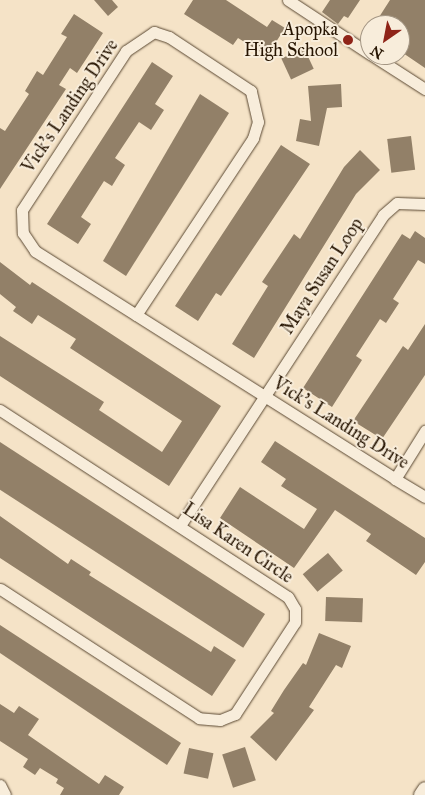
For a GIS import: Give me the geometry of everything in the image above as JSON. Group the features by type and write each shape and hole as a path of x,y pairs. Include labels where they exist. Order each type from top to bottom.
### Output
{"street":[{"path":"288,0 360,47"},
{"name":"Vick's Landing Drive","path":"136,314 252,138 258,122 258,110 251,91 169,36 154,32 126,51 22,210 24,233 35,251 425,497"},
{"path":"388,65 425,88"},
{"name":"Maya Susan Loop","path":"181,524 383,215 397,203 425,204"},
{"name":"Lisa Karen Circle","path":"0,410 181,524 288,597 295,609 295,622 234,714 220,720 198,718 0,589"},
{"path":"395,478 425,430"},
{"path":"0,785 5,795"},
{"path":"421,795 425,789"}],"building":[{"path":"94,0 112,0 118,7 108,16"},
{"path":"193,0 226,0 267,27 272,20 285,28 267,56 238,38 233,45 184,14"},
{"path":"330,0 360,0 348,18 344,16 338,24 322,12"},
{"path":"390,0 425,0 425,68 410,58 410,15 380,15"},
{"path":"74,14 103,33 77,73 70,68 59,85 66,89 0,189 0,128 5,131 29,94 25,91 37,71 43,75 67,37 61,34"},
{"path":"304,48 314,69 291,79 281,59"},
{"path":"152,62 173,76 155,104 164,110 151,130 139,122 115,158 125,165 112,186 104,181 81,217 91,224 78,244 47,224"},
{"path":"341,84 342,107 327,108 319,146 296,141 300,119 311,121 308,86"},
{"path":"200,94 229,113 126,276 103,261"},
{"path":"411,136 415,170 391,173 387,139"},
{"path":"281,145 310,164 221,296 216,293 198,321 175,306"},
{"path":"360,150 380,170 356,194 254,358 232,344 268,286 262,282 294,234 300,239 344,167"},
{"path":"415,231 425,238 425,264 418,260 393,299 399,303 386,323 380,319 356,356 362,360 332,407 303,388 402,234 410,239"},
{"path":"0,262 30,285 32,282 221,406 169,486 0,376 0,336 104,402 99,410 162,452 182,421 70,348 76,339 38,315 32,324 13,311 16,307 0,294"},
{"path":"425,324 425,375 382,439 353,421 403,346 408,350"},
{"path":"275,441 425,538 425,562 416,575 366,541 371,534 335,510 294,568 220,518 240,487 304,529 317,509 281,486 286,479 261,462"},
{"path":"0,442 265,614 243,648 0,490"},
{"path":"0,516 68,564 71,559 91,572 89,575 211,652 214,646 236,660 212,696 0,558"},
{"path":"328,553 343,571 318,592 303,574"},
{"path":"326,597 363,598 362,622 325,621"},
{"path":"0,625 181,743 167,765 0,653"},
{"path":"319,633 351,646 342,668 336,665 309,707 314,710 276,761 250,737 274,713 271,711 284,690 303,663 306,665"},
{"path":"0,704 14,713 19,706 39,719 28,735 99,784 105,775 124,787 119,795 60,795 64,788 56,783 58,779 40,768 35,775 23,767 28,759 0,741"},
{"path":"245,747 256,780 233,788 222,754"},
{"path":"189,748 213,753 208,779 184,773"}],"place":[{"name":"Apopka High School","path":"348,40"}]}
